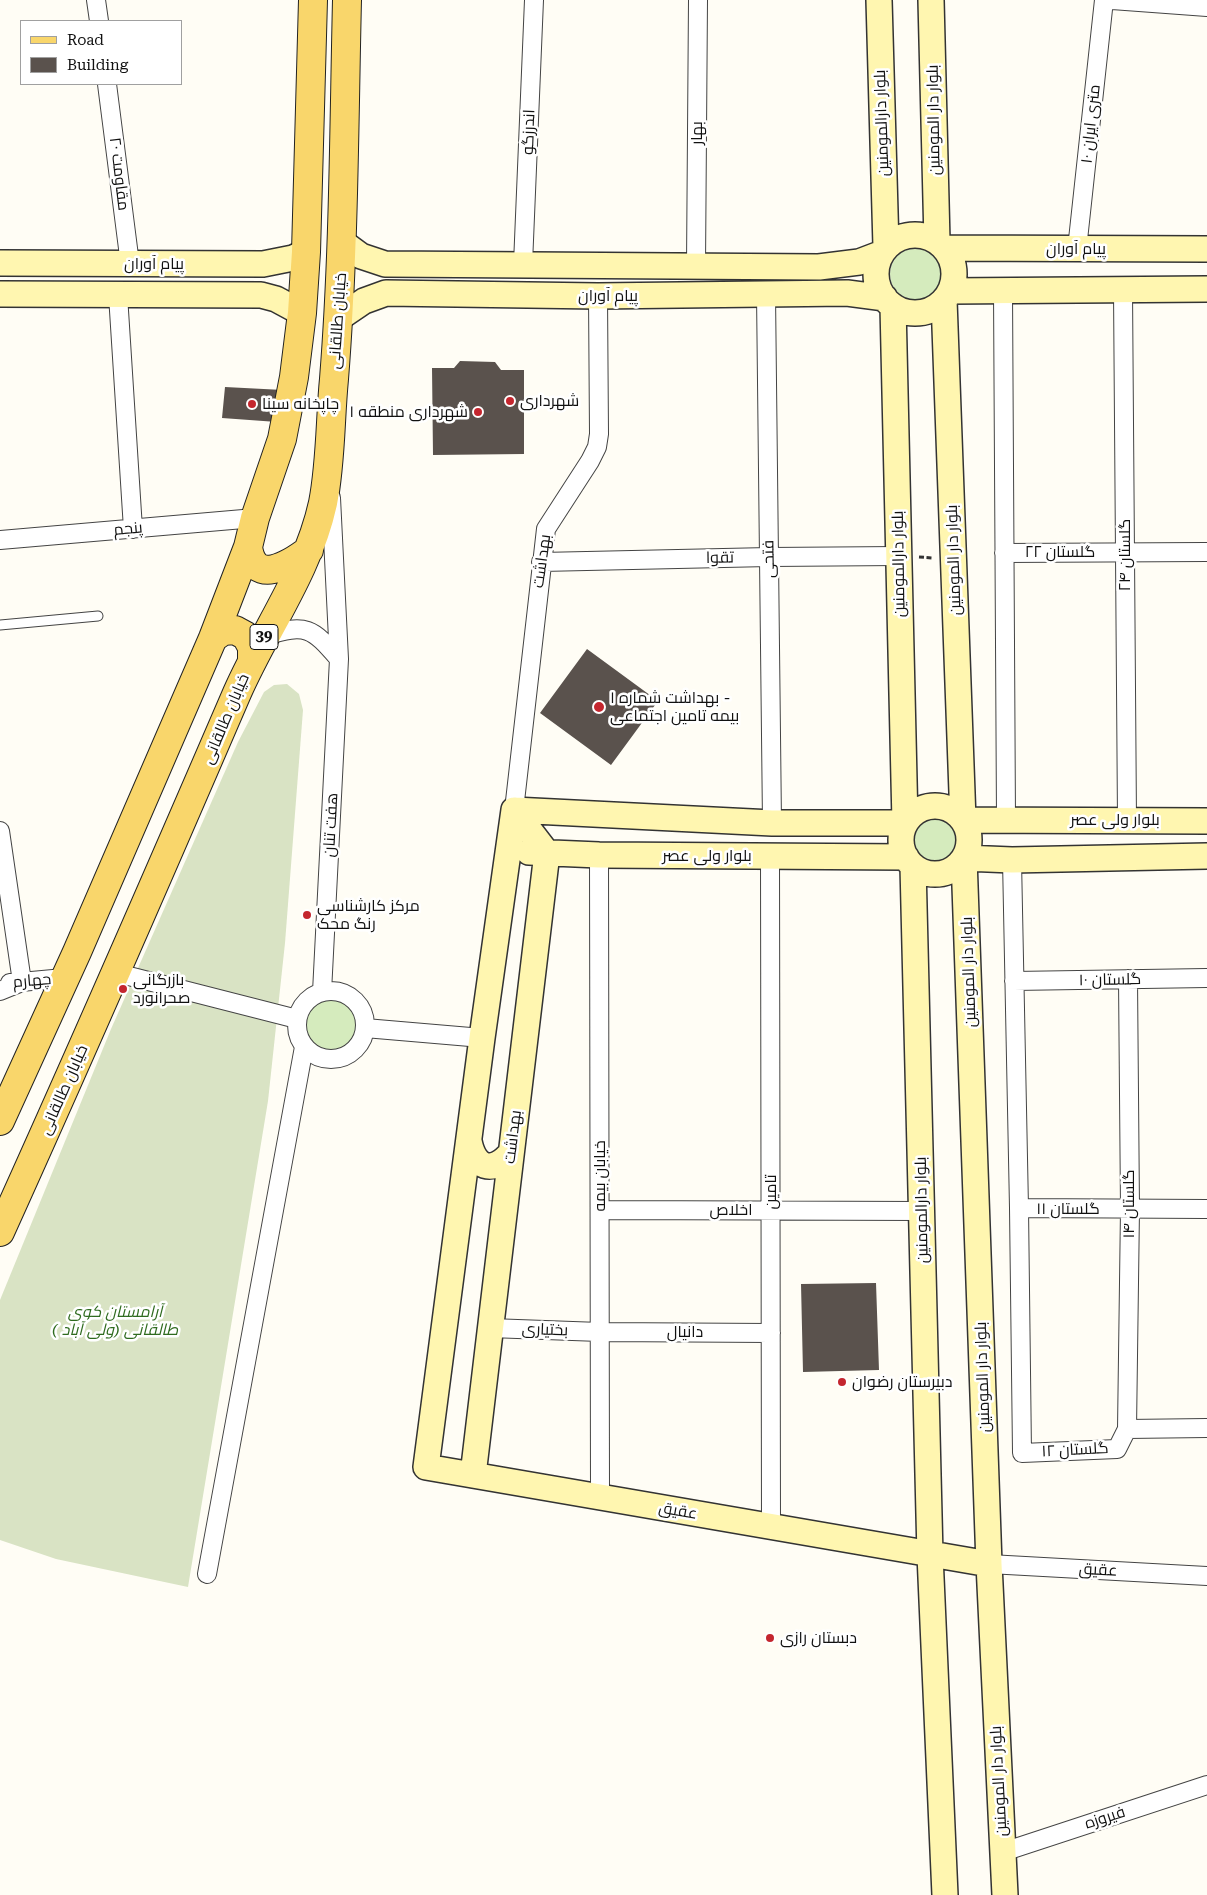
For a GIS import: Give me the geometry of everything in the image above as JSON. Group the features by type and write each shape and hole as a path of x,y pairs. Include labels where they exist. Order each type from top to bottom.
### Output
{"main road":[{"path":"0,1121 212,638 248,547 282,439 294,376 302,313 306,252 312,0"},
{"name":"خیابان طالقانی","path":"0,1232 117,973 252,659 302,568 323,501 329,455 339,318 347,0"},
{"path":"248,547 249,558 257,567 268,570 292,563 309,550"},
{"path":"212,638 223,631 235,630 246,636 252,647 252,659"}],"street":[{"path":"96,0 99,20"},
{"name":"اندرزگو","path":"523,264 534,0"},
{"name":"بهار","path":"696,265 698,0"},
{"name":"بلوار دارالمومنین","path":"879,0 883,250"},
{"name":"بلوار دار المومنین","path":"931,0 941,245"},
{"name":"۱۰ متری ایران","path":"1077,249 1104,0"},
{"path":"1112,0 1207,7"},
{"name":"مقاومت ۲۰","path":"107,85 130,264"},
{"path":"916,234 927,236 941,245 954,269 954,280 947,296 935,307 925,312 903,311 889,302 879,289 876,278 876,267 883,250 894,240 905,235 916,234"},
{"name":"پیام آوران","path":"342,242 361,256 385,264 819,267 859,262 883,250"},
{"name":"پیام آوران","path":"941,245 1077,249 1207,249"},
{"name":"پیام آوران","path":"0,263 263,264 293,258 306,252"},
{"path":"261,295 268,280 263,264"},
{"path":"385,264 381,269 379,282 386,293"},
{"path":"842,265 847,268 852,279 851,289 848,293"},
{"path":"947,296 1003,291 1207,289"},
{"name":"گلستان ۲۴","path":"1123,290 1128,820"},
{"path":"1003,291 1006,819"},
{"name":"پیام آوران","path":"339,318 364,301 386,293 598,296 848,293 889,302"},
{"name":"پیام آوران","path":"0,294 261,295 276,299 302,313"},
{"name":"فتحی","path":"766,294 772,823"},
{"path":"118,295 133,529"},
{"name":"بهداشت","path":"426,1467 482,1038 510,851 546,529 597,447 599,434 598,296"},
{"name":"بلوار دار المومنین","path":"947,296 963,820"},
{"name":"بلوار دارالمومنین","path":"889,302 899,556 905,823"},
{"name":"هفت تنان","path":"322,992 339,659 329,455"},
{"name":"پنجم","path":"0,540 256,518"},
{"name":"گلستان ۲۲","path":"1004,553 1207,552"},
{"name":"تقوا","path":"541,562 899,556"},
{"path":"265,636 288,629 307,629 321,638 339,659"},
{"path":"933,805 950,809 963,820 968,829 968,849 964,858 956,867 946,872 934,874 923,872 909,861 902,845 901,834 905,823 913,814 922,808 933,805"},
{"path":"514,810 772,823 905,823"},
{"path":"514,810 547,853"},
{"name":"بلوار ولی عصر","path":"963,820 1207,821"},
{"path":"0,831 22,982 0,991"},
{"name":"بلوار ولی عصر","path":"510,851 599,855 770,856 909,861"},
{"name":"بهداشت","path":"473,1475 547,853"},
{"name":"خیابان بیمه","path":"599,855 600,1497"},
{"name":"تامین","path":"770,856 771,1527"},
{"path":"964,858 1012,860 1207,856"},
{"name":"بلوار دار المومنین","path":"964,858 989,1564 1004,1895"},
{"path":"1012,860 1019,1208"},
{"name":"بلوار دارالمومنین","path":"909,861 922,1211 930,1555"},
{"path":"117,973 297,1019"},
{"name":"چهارم","path":"0,984 64,978"},
{"name":"گلستان ۱۰","path":"1014,981 1207,978"},
{"name":"گلستان ۱۴","path":"1127,1430 1130,1209 1128,979"},
{"path":"333,990 344,993 353,999 362,1012 365,1028 362,1040 356,1049 346,1056 324,1059 304,1047 298,1036 297,1019 303,1004 312,996 322,992 333,990"},
{"path":"365,1028 482,1038"},
{"path":"207,1574 304,1047"},
{"path":"469,1141 471,1152 483,1164 492,1167 498,1165 511,1153"},
{"name":"گلستان ۱۱","path":"1019,1208 1207,1209"},
{"name":"گلستان ۱۲","path":"1019,1208 1022,1453 1117,1449 1127,1430 1207,1428"},
{"name":"اخلاص","path":"600,1210 922,1211"},
{"name":"بختیاری","path":"490,1328 600,1332"},
{"name":"دانیال","path":"600,1332 771,1333"},
{"name":"عقیق","path":"426,1467 989,1564 1207,1576"},
{"path":"930,1555 945,1895"},
{"name":"فیروزه","path":"1002,1852 1207,1785"}],"lane":[{"path":"0,626 98,616"}],"path":[{"path":"899,556 954,560"}],"green space":[{"path":"911,248 921,248 935,255 942,269 942,279 935,293 921,300 911,300 901,296 894,289 890,279 890,269 894,259 901,252"},
{"name":"آرامستان کوی طالقانی (ولی آباد )","path":"287,684 299,694 303,710 285,943 268,1101 188,1587 56,1559 0,1540 0,1300 111,1029 238,742 264,692 274,685"},
{"path":"936,813 946,815 955,821 961,830 963,840 961,850 955,859 946,865 936,867 926,865 917,859 911,850 909,840 911,830 917,821 926,815"},
{"path":"325,996 337,996 352,1004 360,1019 360,1031 352,1046 337,1054 325,1054 310,1046 302,1031 302,1019 310,1004"}],"building":[{"name":"شهرداری منطقه ۱","path":"460,361 495,362 501,370 524,370 524,454 433,455 432,368 454,368"},
{"name":"چاپخانه سینا","path":"225,387 283,390 277,422 222,418"},
{"name":"بهداشت شماره ۱ - بیمه تامین اجتماعی","path":"587,649 658,701 611,765 540,713"},
{"path":"876,1283 879,1370 803,1372 801,1284"}],"place":[{"name":"شهرداری","path":"510,401"},
{"name":"چاپخانه سینا","path":"252,404"},
{"name":"شهرداری منطقه ۱","path":"478,412"},
{"name":"بهداشت شماره ۱ - بیمه تامین اجتماعی","path":"599,707"},
{"name":"مرکز کارشناسی رنگ محک","path":"307,915"},
{"name":"بازرگانی صحرانورد","path":"123,989"},
{"name":"دبیرستان رضوان","path":"842,1382"},
{"name":"دبستان رازی","path":"770,1638"}]}
